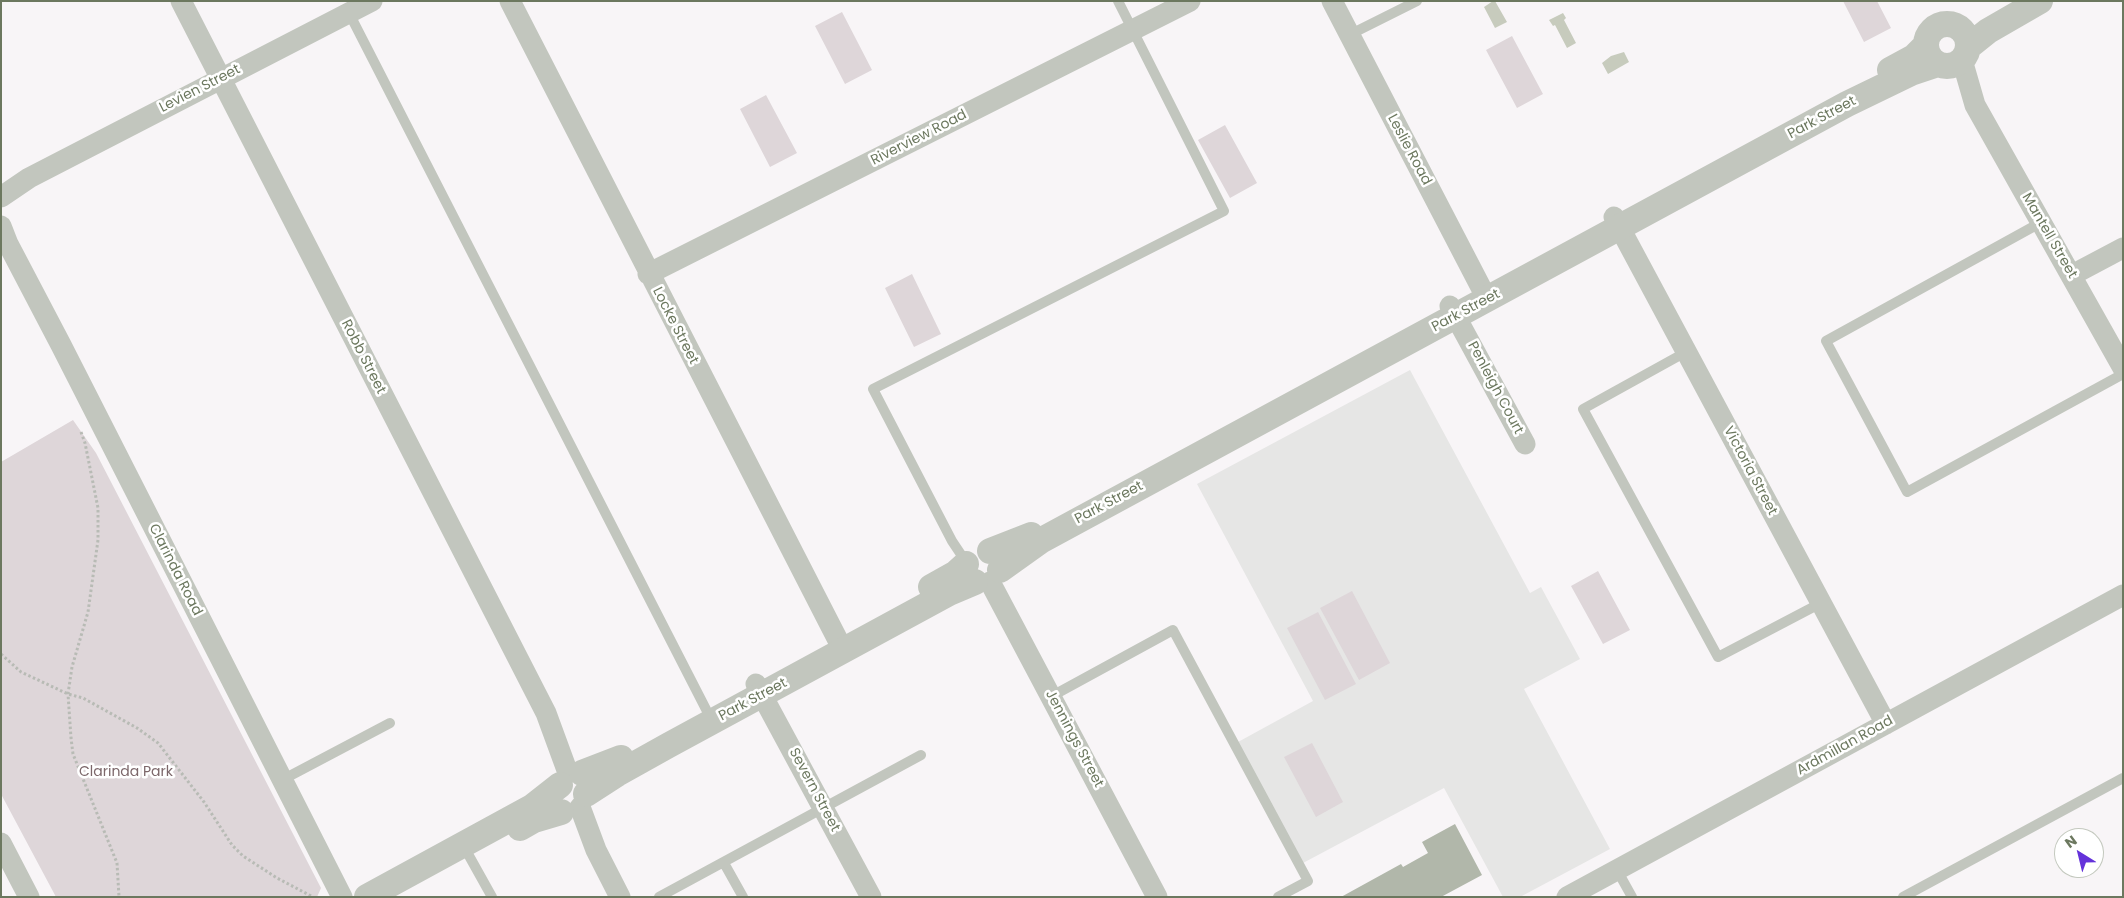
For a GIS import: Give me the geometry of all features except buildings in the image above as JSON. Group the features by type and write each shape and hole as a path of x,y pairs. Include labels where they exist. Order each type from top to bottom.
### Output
{"street":[{"name":"Robb Street","path":"181,1 546,713 596,850 620,897"},
{"name":"Levien Street","path":"1,197 28,178 220,79 345,7 372,1"},
{"name":"Locke Street","path":"510,1 648,274 840,645"},
{"name":"Riverview Road","path":"648,274 1190,1"},
{"name":"Leslie Road","path":"1332,1 1485,294"},
{"name":"Park Street","path":"1949,51 2012,1"},
{"name":"Park Street","path":"366,897 534,820 619,759 709,716 840,645 950,593 1029,536 1617,223 1914,57 1949,51 2040,1"},
{"name":"Mantell Street","path":"1949,51 1975,105 2123,368"},
{"name":"Levien Street","path":"1,186 28,178"},
{"name":"Victoria Street","path":"1617,223 1886,724"},
{"name":"Clarinda Road","path":"3,235 342,897"},
{"path":"2072,275 2123,248"},
{"name":"Penleigh Court","path":"1453,311 1525,444"},
{"name":"Jennings Street","path":"981,569 1052,696 1157,897"},
{"name":"Ardmillan Road","path":"1567,897 2123,595"},
{"name":"Severn Street","path":"759,689 871,897"},
{"path":"1,843 29,897"},
{"name":"Park Street","path":"394,897 466,850"}],"lane":[{"path":"981,569 952,541 873,389 1224,212 1118,1"},
{"path":"1350,35 1417,1"},
{"path":"345,7 709,716"},
{"path":"2040,223 1826,341 1907,492 2123,374"},
{"path":"1686,352 1583,409 1718,657 1821,603"},
{"path":"1052,696 1173,630 1308,881 1278,897"},
{"path":"282,780 390,723"},
{"path":"659,897 921,755"},
{"path":"1903,897 2123,778"},
{"path":"466,850 492,897"},
{"path":"724,863 742,897"},
{"path":"1617,870 1632,897"}],"path":[{"path":"80,430 86,443 98,508 98,540 88,612 72,667 68,694 73,754 117,863 119,897"},
{"path":"1,654 21,672 68,694 83,698 137,728 158,743 204,802 232,845 244,856 277,878 313,897"}],"shaded area":[{"path":"1495,1 1507,22 1495,28 1484,7"},
{"path":"1563,13 1566,18 1564,20 1576,43 1567,48 1555,25 1553,26 1549,20"},
{"path":"1624,52 1629,62 1608,74 1602,63 1611,56"},
{"path":"1410,370 1530,593 1541,587 1580,659 1524,689 1610,849 1520,897 1503,897 1444,788 1303,863 1238,742 1313,701 1197,484"}],"green space":[{"path":"1843,1 1877,1 1891,28 1864,42"},
{"path":"842,12 872,70 845,84 815,26"},
{"path":"1512,36 1543,94 1517,108 1486,50"},
{"path":"766,95 797,153 770,167 740,109"},
{"path":"1225,125 1257,183 1230,198 1198,140"},
{"path":"912,274 941,334 914,347 885,288"},
{"name":"Clarinda Park","path":"73,420 96,453 321,888 317,897 56,897 1,794 1,462"},
{"path":"1598,571 1630,630 1603,644 1571,586"},
{"path":"1352,591 1390,663 1359,680 1320,608"},
{"path":"1318,612 1356,684 1325,700 1287,628"},
{"path":"1312,743 1343,802 1316,817 1284,757"}]}
